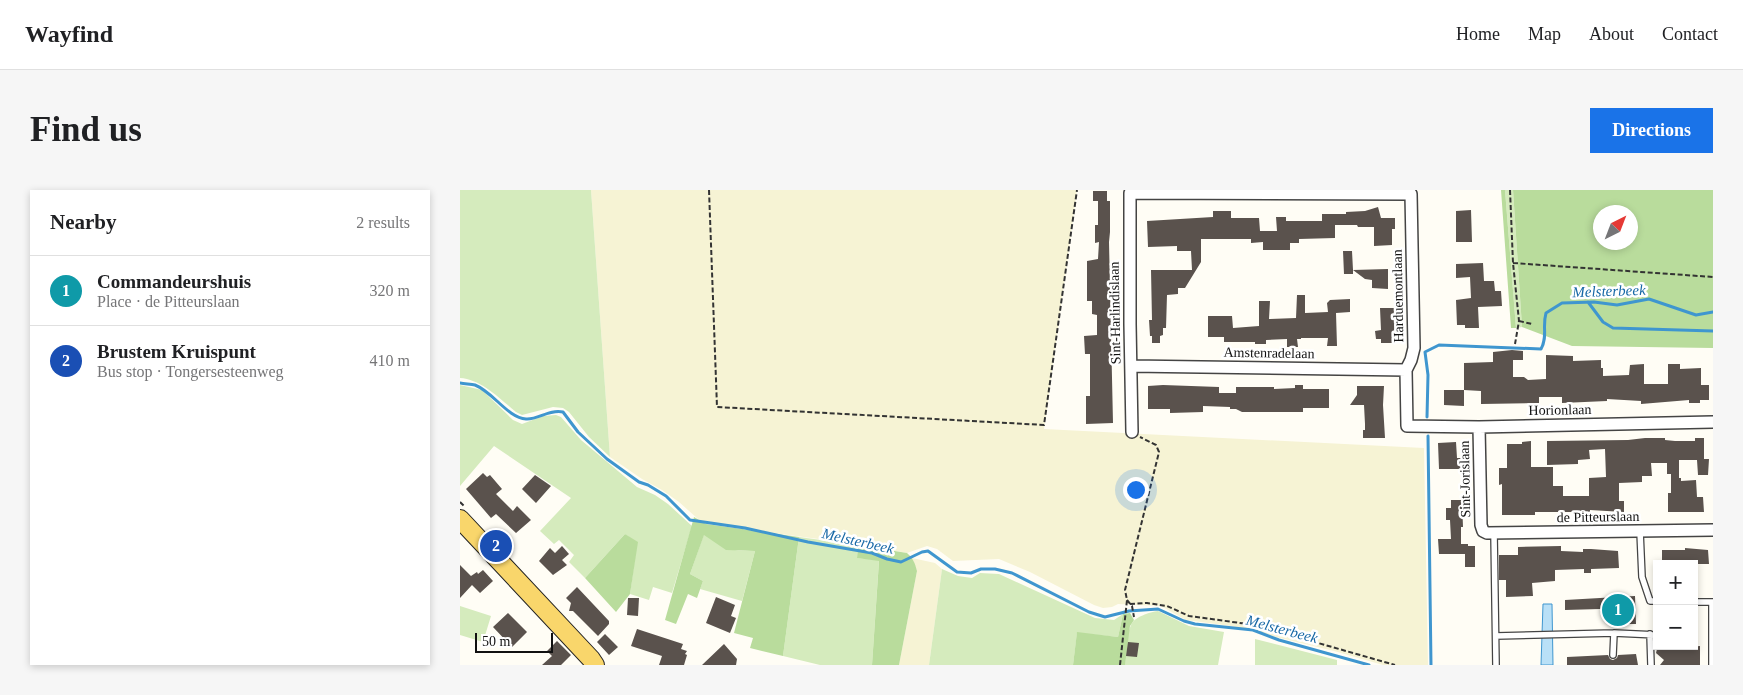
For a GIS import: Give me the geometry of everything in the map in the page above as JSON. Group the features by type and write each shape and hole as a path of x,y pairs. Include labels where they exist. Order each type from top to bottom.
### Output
{"main road":[{"path":"460,519 596,663"}],"street":[{"name":"Sint-Harlindislaan","path":"1132,432 1130,193 1411,194"},
{"name":"Harduemontlaan","path":"1407,426 1406,370 1414,348 1411,194"},
{"name":"Amstenradelaan","path":"1131,366 1406,370"},
{"name":"Horionlaan","path":"1407,426 1479,427 1713,422"},
{"name":"Sint-Jorislaan","path":"1479,427 1481,525 1488,532"},
{"name":"de Pitteurslaan","path":"1488,532 1713,530"}],"lane":[{"path":"1640,531 1642,577 1650,601 1653,601"},
{"path":"1488,532 1496,636 1496,665"},
{"path":"1698,602 1712,602 1712,665"},
{"path":"1613,655 1614,633"},
{"path":"1496,636 1653,634 1651,665"}],"path":[{"path":"709,190 717,407 1044,425 1077,190"},
{"path":"1510,190 1513,263 1519,321 1515,344"},
{"path":"1513,263 1713,277"},
{"path":"1519,321 1532,324"},
{"path":"1132,432 1156,445 1159,452 1124,590 1134,617"},
{"path":"1120,665 1127,600"},
{"path":"1131,605 1154,604 1167,606 1189,616 1255,625 1396,665"}],"shaded area":[{"path":"591,190 1077,190 1044,429 1424,448 1428,665 1383,665 1231,626 1186,620 1161,606 1118,604 1103,608 999,559 953,561 937,549 927,546 907,553 864,545 706,524 662,490 610,457"},
{"path":"912,558 935,563 942,569 929,665 899,665 917,571"}],"green space":[{"path":"460,190 591,190 610,457 589,437 569,412 563,408 553,407 522,415 483,386 468,379 460,378"},
{"path":"1501,190 1505,190 1516,328 1511,328"},
{"path":"1505,190 1513,190 1522,327 1516,328"},
{"path":"1513,190 1713,190 1713,348 1572,346 1522,327"},
{"path":"460,385 482,390 513,420 522,424 543,416 556,415 561,417 581,440 637,487 655,495 668,504 692,526 672,593 653,587 649,600 630,594 637,543 625,534 585,578 569,562 574,555 559,540 554,544 540,531 571,498 494,446 460,486"},
{"path":"694,517 706,524 799,537 783,656 750,648 753,638 734,633 755,551 726,550 704,535 690,574 703,581 697,598 688,594 676,624 665,620"},
{"path":"625,534 638,542 630,594 616,612 585,578"},
{"path":"704,534 732,550 755,551 742,601 700,589 703,581 690,574"},
{"path":"799,537 858,545 857,558 879,560 872,665 820,665 783,656"},
{"path":"858,545 907,553 917,571 899,665 872,665 879,561 857,558"},
{"path":"942,569 958,576 972,578 980,573 999,574 1095,618 1114,620 1123,614 1118,637 1077,633 1073,665 929,665"},
{"path":"460,606 491,616 483,642 460,635"},
{"path":"1158,611 1189,626 1224,632 1218,665 1125,665 1128,634 1133,622 1143,615"},
{"path":"1130,613 1134,620 1130,626 1125,665 1073,665 1077,632 1118,637 1123,614"},
{"path":"1255,639 1337,660 1337,665 1255,665"}],"water":[{"path":"1543,604 1552,604 1553,665 1541,665"}],"building":[{"path":"1093,191 1107,191 1107,201 1110,201 1109,242 1113,423 1086,424 1086,396 1090,396 1090,354 1085,354 1084,336 1097,335 1097,315 1092,314 1092,301 1087,301 1087,261 1098,259 1099,242 1095,243 1095,225 1098,225 1098,201 1093,201"},
{"path":"1378,207 1381,218 1395,218 1395,229 1392,229 1392,245 1374,246 1374,227 1358,227 1357,225 1335,225 1335,238 1299,239 1299,243 1290,243 1290,250 1263,250 1263,242 1251,243 1251,239 1201,239 1201,262 1185,288 1178,288 1178,294 1167,295 1166,328 1163,328 1160,343 1152,343 1149,320 1152,320 1151,270 1192,270 1191,251 1177,251 1177,246 1148,247 1147,221 1213,217 1213,211 1231,211 1231,218 1259,218 1260,231 1277,231 1276,217 1286,217 1286,221 1322,221 1322,214 1346,214 1346,212 1365,211"},
{"path":"1471,210 1472,242 1456,242 1456,211"},
{"path":"1343,251 1352,251 1353,274 1344,274"},
{"path":"1483,263 1484,281 1494,281 1495,291 1501,291 1502,306 1478,307 1479,328 1465,328 1465,325 1457,325 1456,300 1471,298 1470,277 1456,278 1456,264"},
{"path":"1388,269 1388,289 1372,288 1372,280 1365,279 1353,270"},
{"path":"1297,295 1305,295 1305,313 1328,312 1327,303 1330,300 1350,299 1350,312 1336,313 1337,346 1327,346 1328,338 1301,338 1297,339 1298,347 1287,347 1287,339 1266,340 1266,344 1255,344 1255,342 1224,342 1224,337 1208,337 1208,316 1232,316 1233,328 1259,326 1259,301 1270,301 1269,319 1296,318"},
{"path":"1380,308 1395,308 1394,343 1381,343 1381,339 1376,339 1375,331 1381,330"},
{"path":"1523,351 1523,360 1513,360 1513,377 1524,377 1528,380 1546,379 1546,355 1573,356 1573,361 1601,360 1603,376 1629,375 1630,365 1644,364 1644,384 1668,384 1668,364 1680,364 1680,369 1701,368 1701,385 1709,385 1709,400 1700,400 1700,403 1689,403 1689,400 1641,404 1641,401 1607,399 1607,401 1562,403 1562,397 1539,397 1539,403 1481,404 1481,391 1464,390 1464,363 1493,362 1493,352"},
{"path":"1295,385 1303,385 1303,389 1329,389 1329,408 1303,408 1303,412 1242,412 1230,409 1230,407 1203,406 1203,412 1170,413 1170,409 1148,409 1148,386 1219,387 1219,393 1236,393 1236,387 1274,387 1274,389 1295,388"},
{"path":"1357,386 1384,386 1385,438 1363,438 1363,430 1365,430 1364,405 1350,405 1357,395"},
{"path":"1444,390 1464,390 1464,406 1444,405"},
{"path":"1645,438 1695,441 1695,438 1704,438 1704,459 1709,459 1708,475 1698,475 1697,460 1679,460 1679,478 1681,478 1681,481 1696,480 1697,497 1703,497 1704,512 1668,512 1671,474 1667,474 1667,463 1651,463 1652,476 1642,476 1642,482 1619,483 1619,501 1624,501 1624,512 1590,510 1590,512 1535,512 1535,515 1502,515 1502,484 1499,485 1499,468 1507,468 1507,444 1522,444 1522,442 1531,441 1531,467 1553,467 1553,486 1563,486 1563,496 1589,496 1589,478 1606,477 1605,449 1589,450 1590,459 1578,460 1578,464 1547,465 1547,441"},
{"path":"1456,442 1457,458 1462,458 1462,469 1439,469 1438,443"},
{"path":"483,473 487,477 490,475 502,489 496,494 513,511 517,506 531,520 516,533 496,514 491,518 466,489"},
{"path":"535,475 551,486 536,503 522,489"},
{"path":"1451,500 1462,500 1463,527 1461,527 1461,544 1475,546 1475,567 1465,567 1465,554 1439,554 1438,539 1451,539 1450,520 1446,520 1446,508 1451,508"},
{"path":"562,546 569,554 562,560 567,565 553,575 539,561 550,548 555,553"},
{"path":"1561,546 1561,551 1583,552 1583,549 1591,549 1618,551 1619,568 1591,569 1591,573 1584,573 1584,569 1555,570 1555,581 1532,583 1533,596 1506,597 1506,580 1499,580 1499,555 1518,555 1518,547"},
{"path":"1685,548 1708,550 1709,564 1698,564 1698,560 1662,560 1662,550 1685,550"},
{"path":"460,565 471,576 483,570 493,581 480,593 472,585 460,598"},
{"path":"577,587 609,621 609,624 598,636 573,611 569,611 571,603 566,598"},
{"path":"1635,596 1636,624 1615,624 1615,612 1601,613 1600,609 1565,610 1565,600"},
{"path":"716,597 735,605 731,616 736,618 730,633 706,623"},
{"path":"628,598 639,598 638,616 627,615"},
{"path":"508,613 527,632 512,647 493,627"},
{"path":"637,629 683,644 681,649 687,651 684,665 659,665 662,656 631,646"},
{"path":"605,634 618,647 609,655 597,642"},
{"path":"557,641 571,655 561,665 542,665 552,656 547,651"},
{"path":"1128,642 1139,643 1137,657 1126,656"},
{"path":"724,644 737,659 736,665 702,665"},
{"path":"1698,646 1700,646 1700,665 1660,665 1664,660 1656,653 1657,650 1698,650"},
{"path":"1636,654 1638,665 1567,665 1567,657 1608,655 1613,660 1618,655"}],"waterway":[{"name":"Melsterbeek","path":"1427,417 1428,375 1425,352 1439,345 1541,349 1544,340 1546,313 1562,303 1594,302 1617,305 1649,299 1696,315 1713,312"},
{"path":"1588,302 1603,322 1613,328 1713,331"},
{"name":"Melsterbeek","path":"460,383 482,388 519,418 530,419 553,412 563,412 578,432 607,459 639,482 666,496 690,520 745,528 808,542 872,553 901,562 928,551 957,572 971,573 981,569 995,569 1012,573 1089,612 1105,617 1129,611 1158,609 1195,624 1253,630 1279,640 1369,665"},
{"name":"Melsterbeek","path":"1428,436 1431,665"}],"place":[{"name":"Brustem Kruispunt","path":"496,546"},
{"name":"Commandeurshuis","path":"1618,610"}]}
